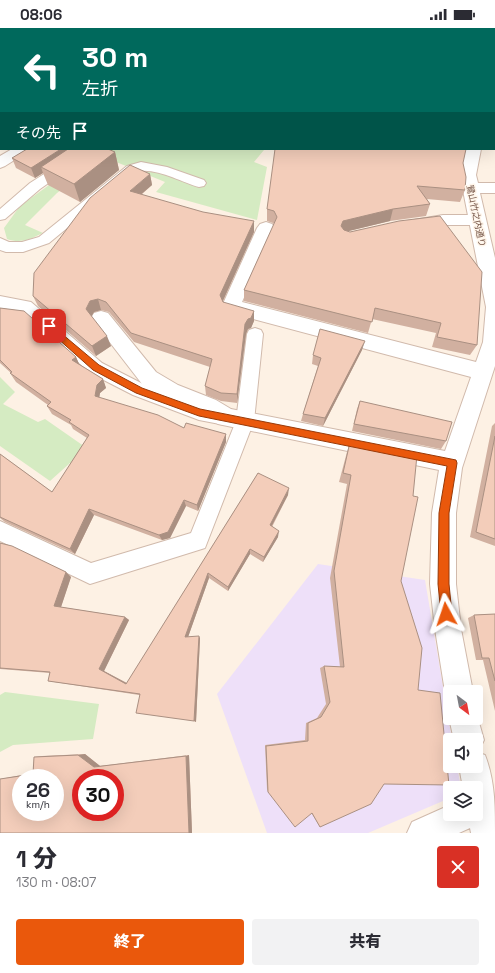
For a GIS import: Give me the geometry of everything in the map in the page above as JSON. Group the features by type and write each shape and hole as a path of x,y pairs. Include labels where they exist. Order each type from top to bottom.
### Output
{"street":[{"path":"0,163 20,150"},
{"name":"鷺山竹之内通り","path":"473,150 468,175 476,220 488,265 495,306"},
{"path":"470,188 495,188"},
{"path":"266,228 231,306 484,372"},
{"path":"458,685 448,629 444,584 444,513 453,463 493,342 495,309"},
{"path":"100,318 149,378 171,391 235,419 453,463"},
{"path":"423,833 460,821"}],"lane":[{"path":"0,216 35,186 89,150"},
{"path":"0,243 6,247 23,247 44,240 131,170 141,166 162,170 199,183"},
{"path":"405,225 443,220 476,220"},
{"path":"0,302 26,306 96,368 139,390 199,413 235,419"},
{"path":"0,531 90,574 198,541 235,419 255,334"}],"shaded area":[{"path":"318,564 425,580 443,687 443,725 449,725 451,733 443,733 443,773 458,773 460,781 443,781 443,801 368,833 267,833 217,694"}],"green space":[{"path":"98,150 264,150 254,162 267,167 257,220 156,192 165,182 104,157 57,193 25,225 43,233 21,241 7,239 4,228 20,206"},
{"path":"0,377 15,392 3,404 38,422 45,419 101,458 95,467 70,463 50,481 0,446"},
{"path":"5,692 99,704 93,739 13,745 0,752 0,695"}],"building":[{"path":"25,150 59,150 31,168 12,158"},
{"path":"66,150 110,150 115,152 74,184 41,167"},
{"path":"275,150 466,150 463,163 466,177 465,190 417,186 430,204 393,209 343,221 341,226 344,230 350,232 399,221 440,216 482,272 477,345 437,337 441,323 375,308 372,322 244,290 277,217 274,211 267,209"},
{"path":"130,165 150,174 130,191 203,212 254,221 220,295 223,302 254,311 251,318 248,319 245,324 237,394 221,393 205,386 212,359 131,333 106,302 98,299 90,301 86,309 107,336 92,346 33,296 34,273 90,198"},
{"path":"0,308 24,311 76,357 72,360 103,379 97,385 95,396 158,415 184,428 186,423 226,434 197,505 184,500 168,532 159,535 89,509 70,549 0,517 0,454 52,492 89,435 69,422 71,420 47,406 51,402 10,373 12,372 0,360"},
{"path":"320,329 365,341 325,418 303,414 321,358 313,355"},
{"path":"360,401 452,422 446,441 354,424"},
{"path":"495,436 495,539 476,532"},
{"path":"350,442 417,455 413,496 418,497 401,581 422,648 418,690 440,693 444,733 443,773 448,773 449,781 443,781 443,785 384,784 371,804 320,827 312,813 295,827 268,792 266,746 308,741 308,723 321,717 330,702 324,666 344,667 334,571 351,475 343,473"},
{"path":"258,473 289,488 270,525 279,531 264,557 250,549 228,587 208,573 185,637 199,636 194,721 136,713 140,694 48,681 50,672 0,668 0,543 12,546 66,572 54,606 125,617 99,669 126,684"},
{"path":"495,614 495,681 489,658 482,658 474,615"},
{"path":"78,755 94,767 186,756 189,833 0,833 0,779 12,777 12,821 64,821 64,769 33,769 34,757"}],"route":[{"path":"49,326 96,368 139,390 199,413 453,463 451,466 444,513 444,584 446,614"}]}
